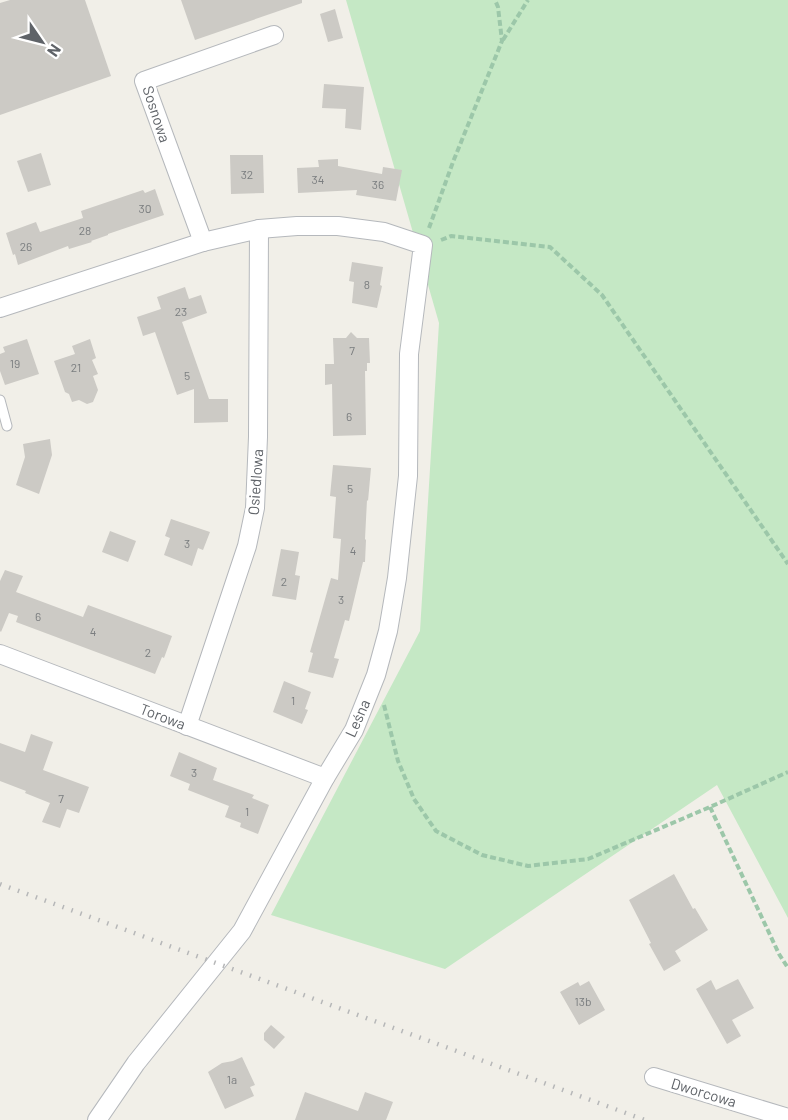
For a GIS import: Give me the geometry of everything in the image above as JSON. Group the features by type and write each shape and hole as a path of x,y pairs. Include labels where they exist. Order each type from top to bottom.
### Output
{"street":[{"name":"Sosnowa","path":"203,242 144,81 274,35"},
{"path":"0,308 203,242 259,229 338,226 384,232 423,245"},
{"name":"Osiedlowa","path":"187,726 247,546 255,507 258,436 259,229"},
{"name":"Leśna","path":"97,1120 136,1063 242,931 325,778 354,730 376,675 388,631 397,578 408,476 409,354 423,245"},
{"name":"Torowa","path":"0,654 325,778"},
{"name":"Dworcowa","path":"654,1077 788,1118"}],"lane":[{"path":"0,400 7,426"}],"path":[{"path":"495,0 502,41"},
{"path":"423,245 453,162 502,41 528,0"},
{"path":"423,245 451,236 550,248 602,295 788,564"},
{"path":"376,675 398,761 414,799 436,831 482,855 528,866 588,859 788,772"},
{"path":"710,807 779,954 788,968"}],"green space":[{"path":"346,0 788,0 788,918 717,785 445,969 271,915 420,631 439,323"}],"building":[{"path":"10,0 85,0 111,76 0,115 0,3"},
{"path":"181,0 302,0 302,3 195,40"},
{"path":"335,9 343,38 328,42 320,14"},
{"path":"324,84 364,87 361,130 345,128 346,109 322,108"},
{"path":"41,153 51,185 28,192 17,161"},
{"path":"230,155 263,155 264,193 231,194"},
{"path":"338,159 338,166 382,174 383,167 402,170 396,201 356,195 357,190 298,193 297,168 319,167 318,160"},
{"path":"155,189 164,215 108,234 92,242 69,249 68,246 18,265 6,233 36,222 40,232 83,218 81,211 143,190 145,193"},
{"path":"352,262 383,267 377,308 352,303 354,282 349,281"},
{"path":"185,287 189,299 201,295 207,313 182,322 209,399 228,399 228,422 194,423 194,389 177,395 155,332 143,336 137,317 161,309 157,297"},
{"path":"351,332 357,338 369,338 370,363 367,363 367,371 365,371 366,435 333,436 332,384 325,385 325,364 334,364 333,338 346,338"},
{"path":"27,339 39,374 5,385 0,371 0,354 5,352 3,347"},
{"path":"90,339 96,358 92,360 98,374 93,376 98,390 93,402 87,404 79,400 72,402 69,394 65,392 54,361 75,354 72,346"},
{"path":"50,439 52,455 39,494 16,485 25,457 23,444"},
{"path":"333,465 371,468 367,500 365,562 363,562 349,621 345,620 334,658 339,659 333,678 308,672 313,653 310,652 331,578 338,580 341,539 333,538 336,497 330,496"},
{"path":"171,519 210,532 203,550 198,548 192,566 164,555 170,538 165,536"},
{"path":"110,531 136,541 128,562 102,552"},
{"path":"281,549 299,552 295,575 300,576 296,600 272,596"},
{"path":"5,570 23,576 16,592 83,617 88,605 172,636 155,674 16,622 18,616 9,613 1,632 0,581"},
{"path":"284,681 311,692 305,709 308,710 302,724 273,712"},
{"path":"31,734 53,742 43,770 89,787 79,813 67,809 60,828 42,822 50,803 0,781 0,743 25,752"},
{"path":"179,752 217,768 213,780 254,795 252,798 269,805 258,834 240,827 241,823 225,817 229,806 188,790 190,784 170,776"},
{"path":"674,874 693,909 695,908 708,930 675,951 681,961 664,971 629,900"},
{"path":"738,979 754,1008 732,1020 741,1036 727,1044 696,989 711,980 716,990"},
{"path":"589,981 605,1010 579,1025 560,992 578,982 580,986"},
{"path":"271,1025 285,1037 274,1049 264,1040 264,1033"},
{"path":"242,1057 255,1085 250,1087 254,1096 225,1109 208,1072 222,1063"},
{"path":"305,1092 358,1111 365,1092 393,1102 386,1120 295,1120"}],"railway":[{"path":"0,884 645,1120"}]}
